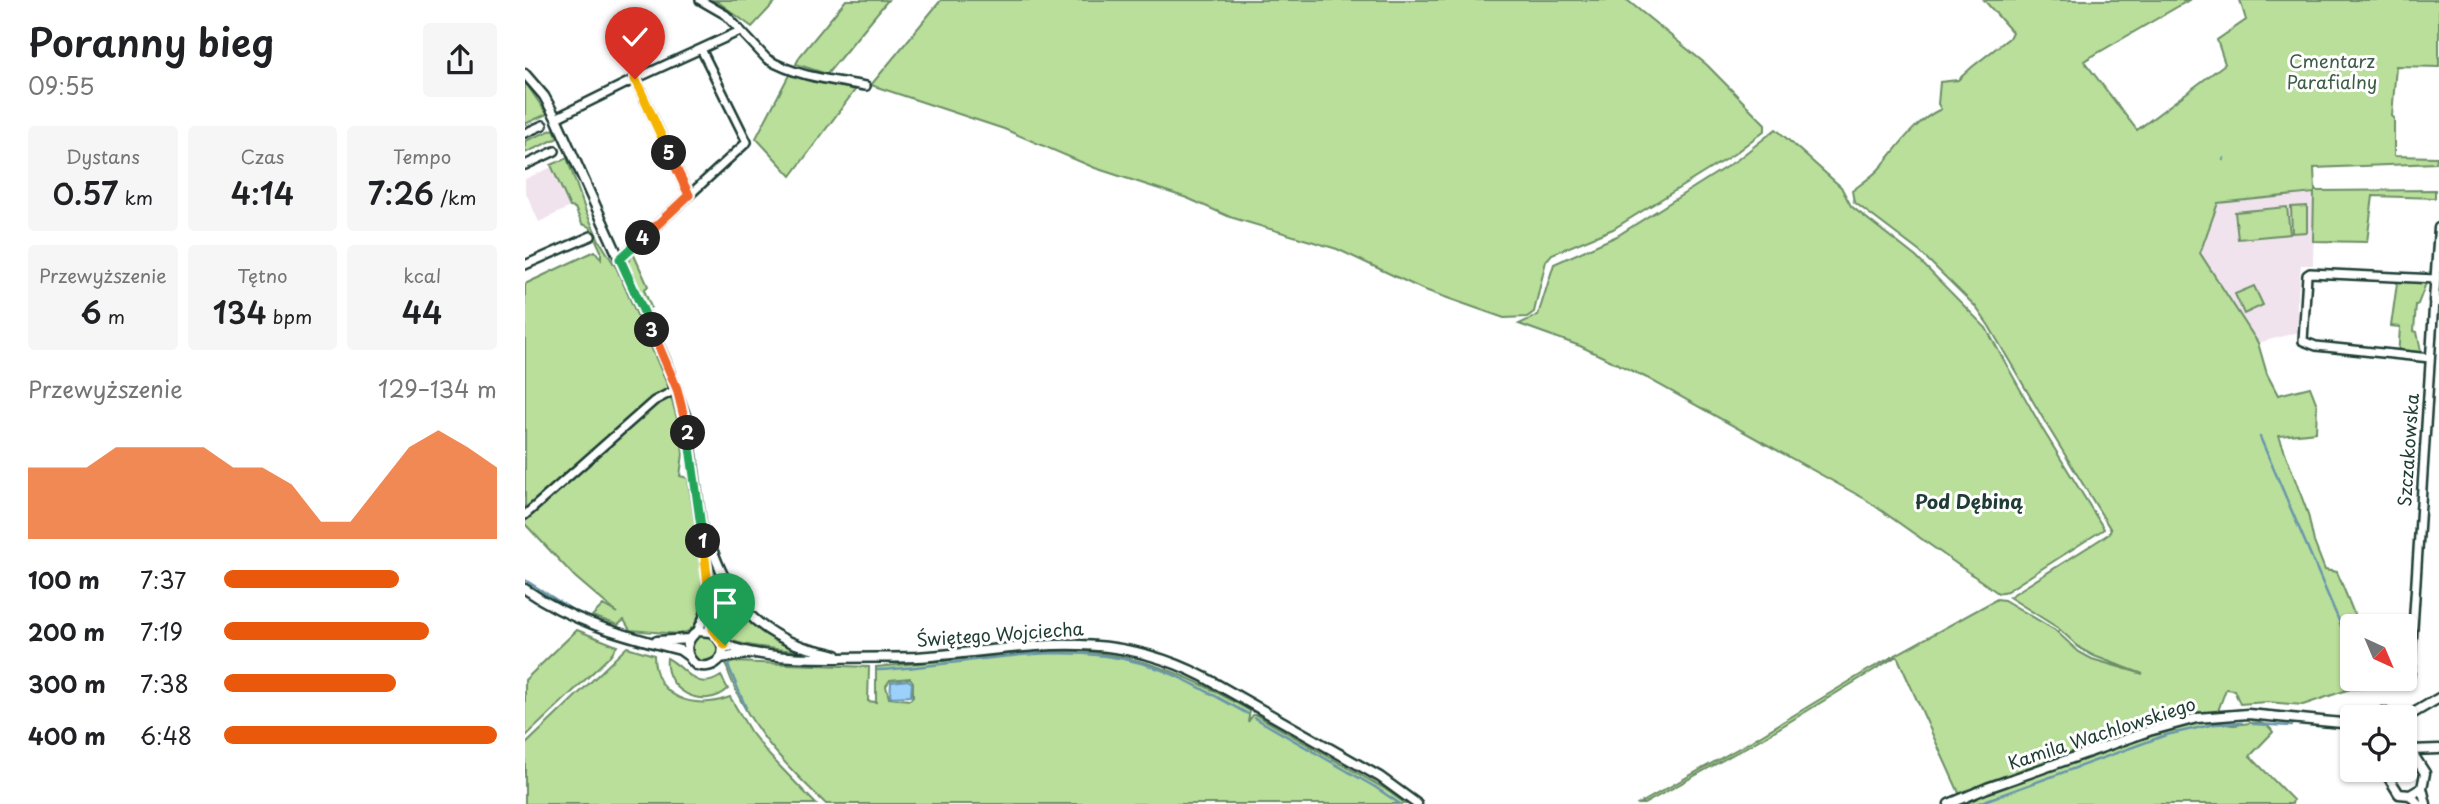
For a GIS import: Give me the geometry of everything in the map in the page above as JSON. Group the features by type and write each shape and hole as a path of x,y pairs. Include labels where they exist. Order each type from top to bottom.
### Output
{"street":[{"path":"701,0 719,10 768,59 789,70 866,86"},
{"path":"556,118 740,31"},
{"path":"620,259 747,142 701,49"},
{"path":"525,74 544,96 556,118 677,389 691,448 715,634 722,643 720,658 709,667 702,667 690,661 686,647 689,639 698,631 706,613 708,594"},
{"path":"635,79 689,195"},
{"path":"525,133 543,125"},
{"path":"525,165 555,151"},
{"name":"Szczakowska","path":"2414,614 2430,358 2437,301 2439,228"},
{"path":"525,265 591,236"},
{"path":"2430,358 2316,346 2303,341 2307,275 2310,272 2436,279"},
{"path":"525,515 654,401 677,389"},
{"path":"700,517 720,574 747,612 769,630 793,643 846,657"},
{"path":"525,589 587,624 687,654"},
{"path":"698,631 715,634"},
{"path":"650,641 689,639"},
{"name":"Świętego Wojciecha","path":"722,643 754,653 804,658 916,657 1054,644 1097,645 1131,650 1175,663 1222,687 1372,773 1417,804"},
{"name":"Świętego Wojciecha","path":"720,658 754,653"},
{"path":"2417,711 2439,698"},
{"name":"Kamila Wachlowskiego","path":"1949,804 2149,731 2197,718 2248,714 2340,723"},
{"path":"2417,749 2425,751 2439,748"},
{"path":"2420,763 2425,751"},
{"path":"2417,759 2425,773 2422,788 2425,804"},
{"path":"2390,782 2399,794 2410,795 2422,788"},
{"path":"2410,795 2418,804"}],"shaded area":[{"path":"552,167 570,207 539,222 525,191 525,179"},
{"path":"2315,193 2313,265 2301,265 2297,305 2299,332 2258,343 2200,253 2217,203"}],"green space":[{"path":"706,0 777,0 752,27 718,2"},
{"path":"846,0 888,0 827,74 796,64 800,56"},
{"path":"941,0 1627,0 1707,65 1765,124 1765,130 1734,154 1613,229 1552,254 1546,261 1534,312 1527,317 1504,318 1422,289 1337,249 1230,217 1187,198 1095,168 1004,129 871,85"},
{"name":"Cmentarz Parafialny","path":"1984,0 2189,0 2084,61 2137,130 2225,64 2217,40 2246,20 2240,0 2439,0 2439,67 2396,66 2392,116 2394,156 2437,157 2436,163 2314,168 2315,191 2435,190 2435,198 2373,196 2367,242 2313,241 2314,193 2218,203 2200,253 2258,343 2267,374 2278,395 2310,387 2317,405 2316,432 2279,436 2308,514 2314,542 2325,570 2337,572 2354,614 2340,614 2340,691 2344,691 2303,705 2267,702 2240,704 2234,690 2226,689 2214,722 2232,725 2254,722 2269,727 2273,732 2250,756 2293,800 2292,804 1964,804 1897,656 1766,736 1644,804 1639,804 1748,743 1870,669 1997,599 2004,600 2055,630 2079,652 2092,659 2143,674 2081,649 2058,628 2009,597 2111,530 1975,306 1920,252 1854,202 1852,191 1878,170 1914,128 1941,109 1938,104 1940,82 1958,80 2009,38 2012,32"},
{"path":"790,73 855,90 791,176 756,138"},
{"path":"525,82 547,114 525,124"},
{"path":"554,129 558,138 525,153 525,141"},
{"path":"1776,129 1841,187 1851,206 1916,257 1986,328 2043,430 2104,529 2007,591 1998,593 1865,499 1647,378 1580,346 1519,324 1538,315 1554,264 1617,236 1737,160"},
{"path":"567,158 586,212 617,269 668,386 681,433 683,454 680,476 688,478 702,590 697,622 694,627 679,634 630,630 624,620 618,625 592,616 603,605 617,613 575,577 525,524 525,284 595,251 601,259 601,251 590,227 582,224 575,208 570,207 551,165"},
{"path":"2307,206 2307,232 2292,233 2291,207"},
{"path":"2287,207 2290,234 2238,239 2235,212"},
{"path":"633,253 648,286 644,290 651,307 648,309 627,264"},
{"path":"2398,276 2428,278 2416,305 2414,331 2417,332 2423,361 2398,358 2400,327 2391,326"},
{"path":"2254,286 2263,305 2244,314 2235,294"},
{"path":"710,562 728,594 750,620 777,638 812,653 753,646 724,637 716,623"},
{"path":"577,630 617,646 608,658 525,737 525,680"},
{"path":"708,633 719,642 718,657 706,665 691,658 689,642 696,634"},
{"path":"627,647 654,655 661,682 679,697 703,702 730,697 750,731 770,756 816,804 525,804 525,745"},
{"path":"1077,651 1124,657 1188,678 1250,711 1248,722 1256,715 1385,789 1406,804 826,804 794,773 754,724 743,706 726,665 734,662 869,667 868,701 876,702 876,667","holes":["910,678 913,682 913,697 910,700 889,698 886,686 890,680"]},
{"path":"667,658 692,677 704,682 721,676 728,689 708,698 687,694 671,680 667,670"}],"water":[{"path":"908,680 912,683 911,696 890,697 891,682"}],"waterway":[{"path":"2260,437 2340,623"},
{"path":"525,580 574,611 617,628"},
{"path":"878,670 1010,656 1076,653 1109,656 1169,673 1248,714"},
{"path":"728,665 746,708"},
{"path":"1255,718 1400,804"},
{"path":"1976,804 2166,735 2215,724 2242,723"},
{"path":"2253,724 2292,726"}],"district":[{"name":"Pod Dębiną","path":"1969,502"}],"route":[{"path":"635,79 689,195 620,259 665,360 685,415 708,579 711,622 715,634 725,645"}]}
